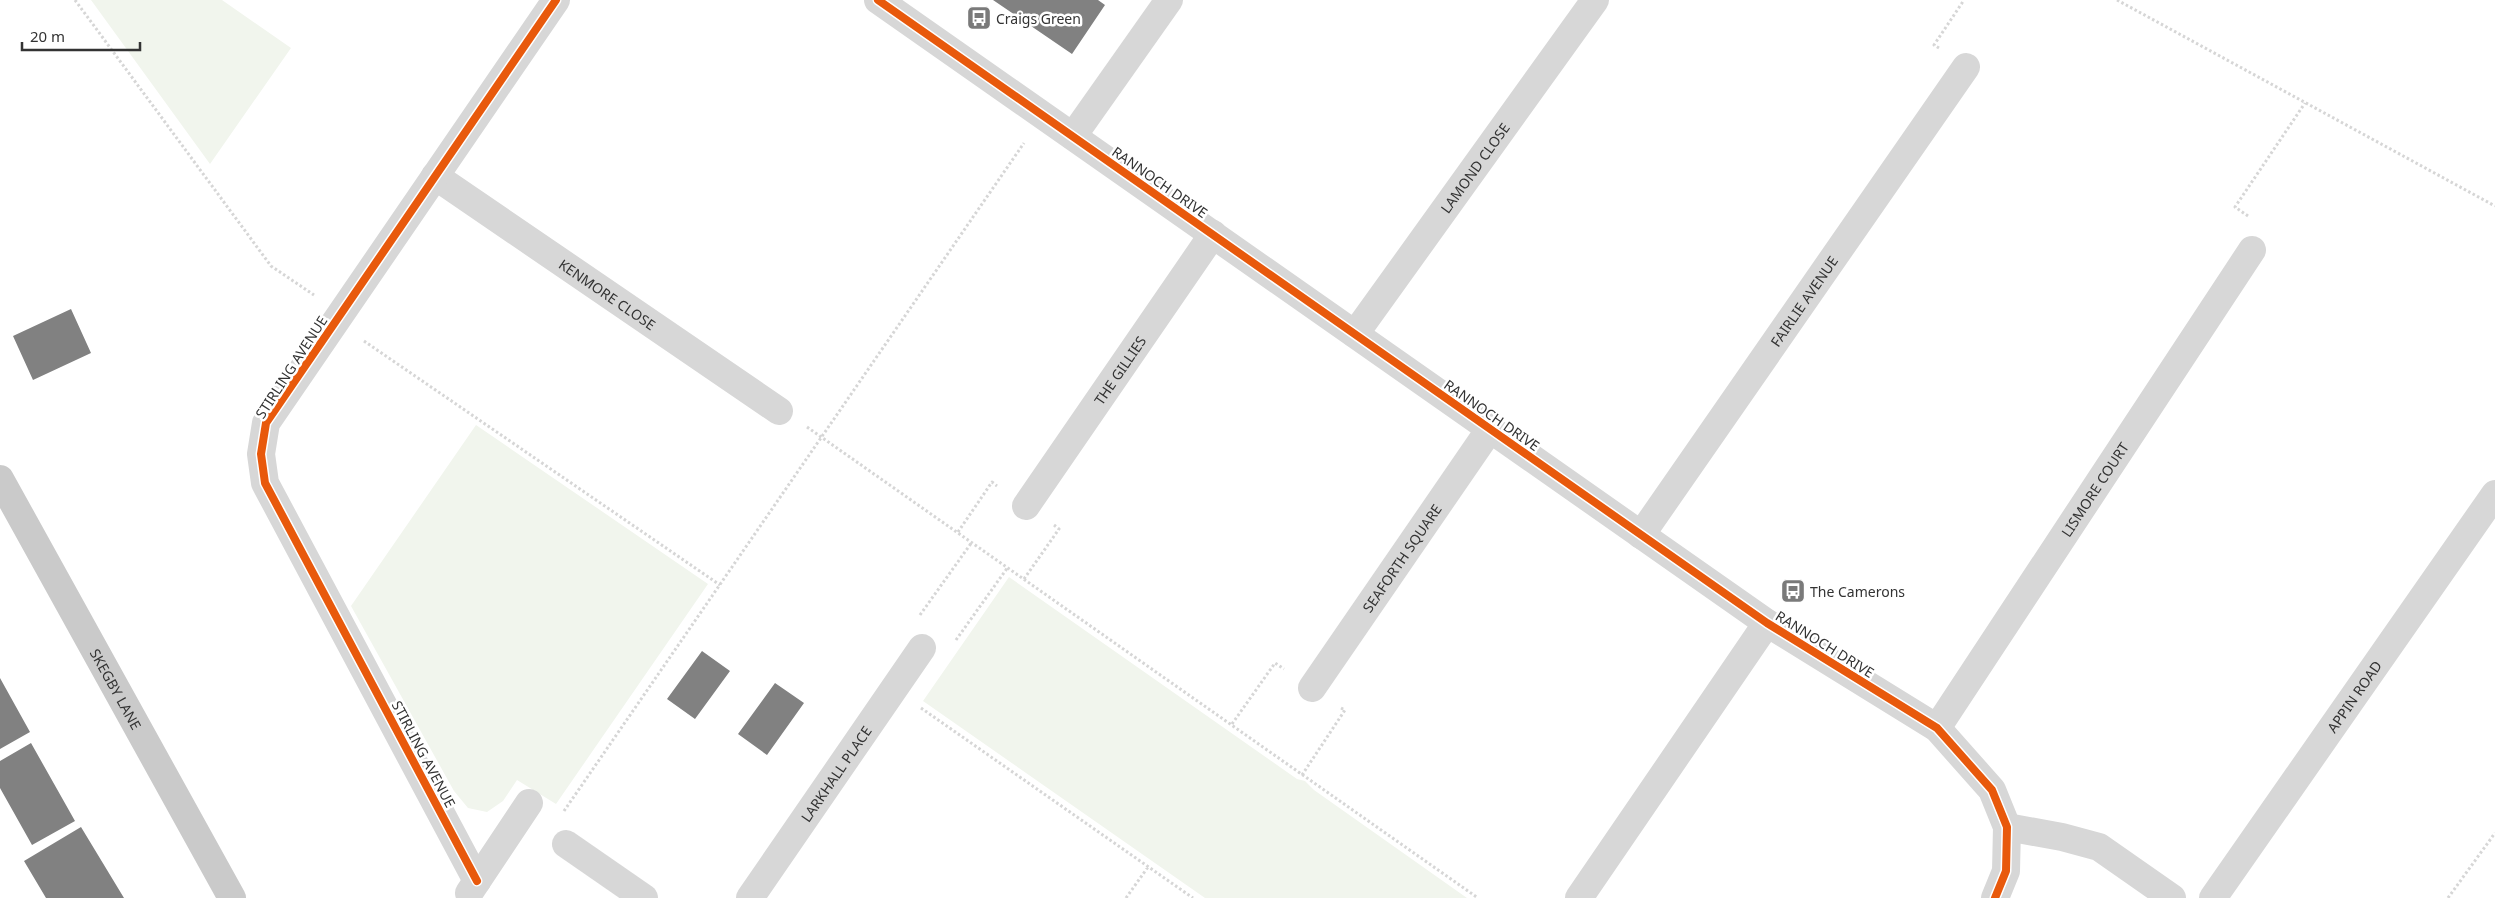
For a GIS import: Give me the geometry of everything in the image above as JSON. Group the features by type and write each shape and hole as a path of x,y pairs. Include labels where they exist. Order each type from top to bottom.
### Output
{"main road":[{"name":"SKEGBY LANE","path":"0,479 232,898"}],"street":[{"name":"STIRLING AVENUE","path":"529,803 473,888 265,483 261,454 266,423 556,0"},
{"name":"RANNOCH DRIVE","path":"878,0 1767,623 1937,728 1992,790 2007,827 2006,871 1994,898"},
{"path":"1073,136 1169,0"},
{"name":"LAMOND CLOSE","path":"1355,334 1595,0"},
{"name":"FAIRLIE AVENUE","path":"1641,535 1966,67"},
{"name":"KENMORE CLOSE","path":"435,176 779,411"},
{"name":"THE GILLIES","path":"1026,506 1213,234"},
{"name":"LISMORE COURT","path":"1937,728 2252,250"},
{"name":"SEAFORTH SQUARE","path":"1312,688 1490,429"},
{"name":"APPIN ROAD","path":"2214,898 2495,494"},
{"path":"1579,898 1767,623"},
{"name":"LARKHALL PLACE","path":"750,898 922,648"},
{"path":"2007,827 2062,837 2099,847 2172,898"},
{"path":"566,844 644,898"}],"path":[{"path":"75,0 271,266 338,317 720,585"},
{"path":"2117,0 2495,206"},
{"path":"2252,250 2266,229 2234,207 2305,103"},
{"path":"560,817 1043,116"},
{"path":"779,411 821,436 1478,898"},
{"path":"918,618 972,542"},
{"path":"954,642 1008,567"},
{"path":"894,689 1193,898"},
{"path":"2448,898 2495,833"},
{"path":"1126,898 1148,866"}],"shaded area":[{"path":"91,0 222,0 291,48 210,164"},
{"path":"476,425 708,584 556,804 517,780 503,801 487,812 468,808 454,791 351,606"},
{"path":"1009,577 1297,779 1305,781 1314,790 1467,898 1205,898 923,701"}],"building":[{"path":"993,0 1098,0 1105,5 1072,54"},
{"path":"71,309 91,353 33,380 13,336"},
{"path":"702,651 730,671 695,719 667,699"},
{"path":"0,678 30,732 0,749"},
{"path":"775,683 804,703 767,755 738,734"},
{"path":"31,743 75,821 32,845 0,788 0,761"},
{"path":"81,827 124,898 46,898 24,861"}],"cycle path":[{"path":"477,881 265,483 261,454 266,423 556,0"},
{"path":"878,0 1767,623 1937,728 1992,790 2007,827 2006,871 1995,898"}],"place":[{"name":"Craigs Green","path":"979,18"},
{"name":"The Camerons","path":"1793,591"}]}
